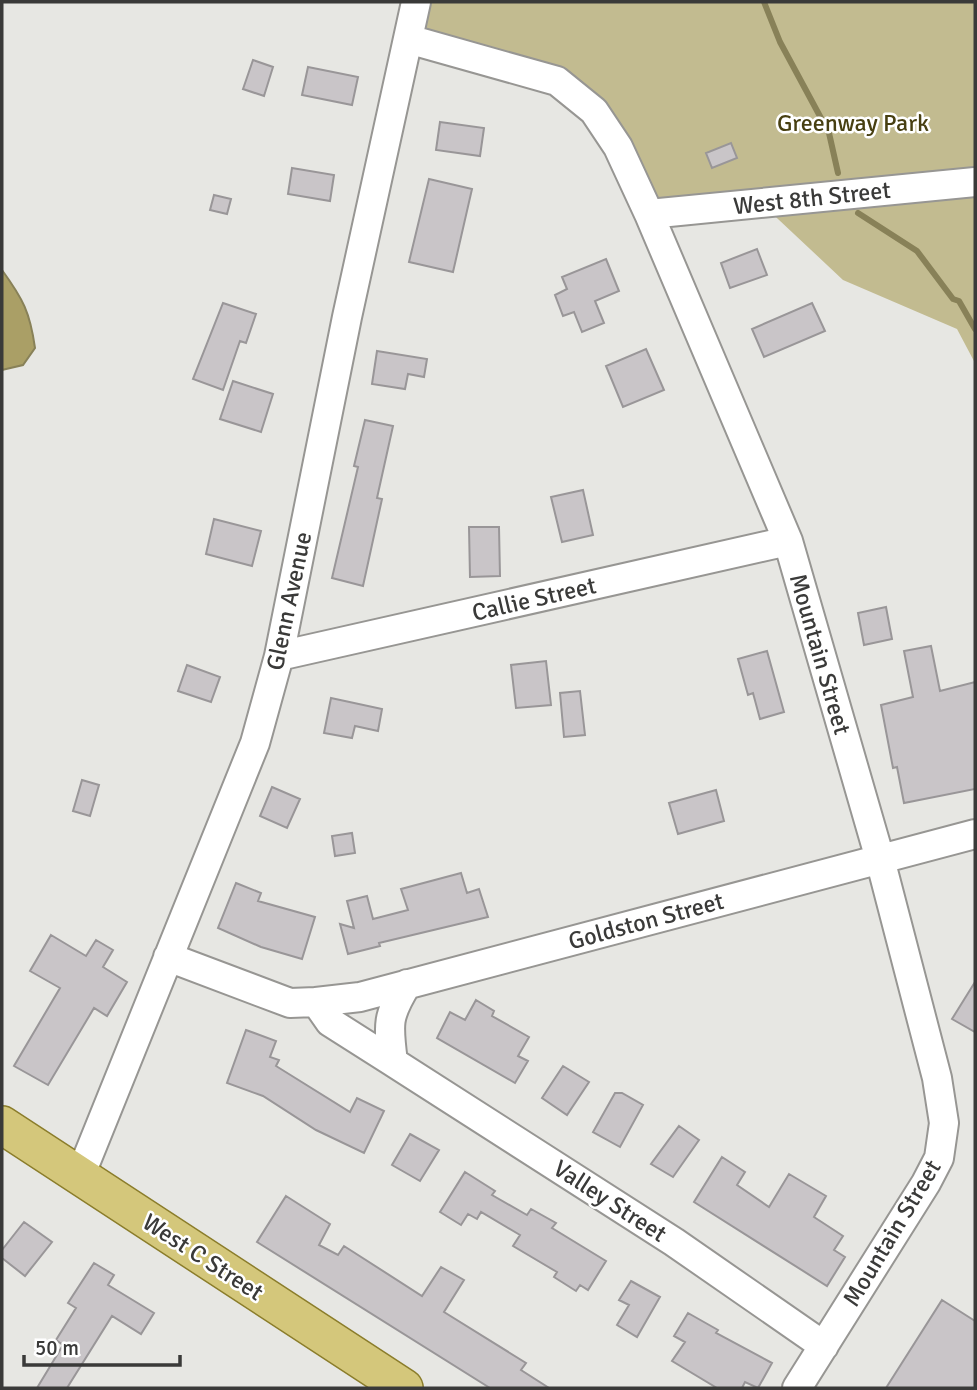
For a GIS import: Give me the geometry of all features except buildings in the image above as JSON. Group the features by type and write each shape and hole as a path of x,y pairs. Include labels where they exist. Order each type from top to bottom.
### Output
{"main road":[{"name":"West C Street","path":"5,1134 79,1176 404,1388"}],"street":[{"name":"Glenn Avenue","path":"79,1176 255,743 279,656 347,317 416,2"},
{"name":"Mountain Street","path":"408,39 557,81 594,111 618,147 788,541 880,859 937,1078 944,1123 939,1158 797,1388"},
{"name":"West 8th Street","path":"649,214 975,182"},
{"name":"Callie Street","path":"279,656 788,541"},
{"name":"Goldston Street","path":"316,1002 360,997 975,834"},
{"path":"168,957 290,1003 316,1002"},
{"path":"393,1062 389,1035 390,1010 407,984"},
{"name":"Valley Street","path":"316,1002 330,1022 674,1242 824,1346"}],"green space":[{"name":"Greenway Park","path":"416,2 975,2 975,363 957,329 843,280 761,203 649,214 557,81 408,39"}],"shaded area":[{"path":"2,270 24,306 35,348 23,365 2,370"}],"waterway":[{"path":"764,2 780,42 829,133 838,173"},
{"path":"858,213 917,251 953,299 959,301 975,329"}]}
